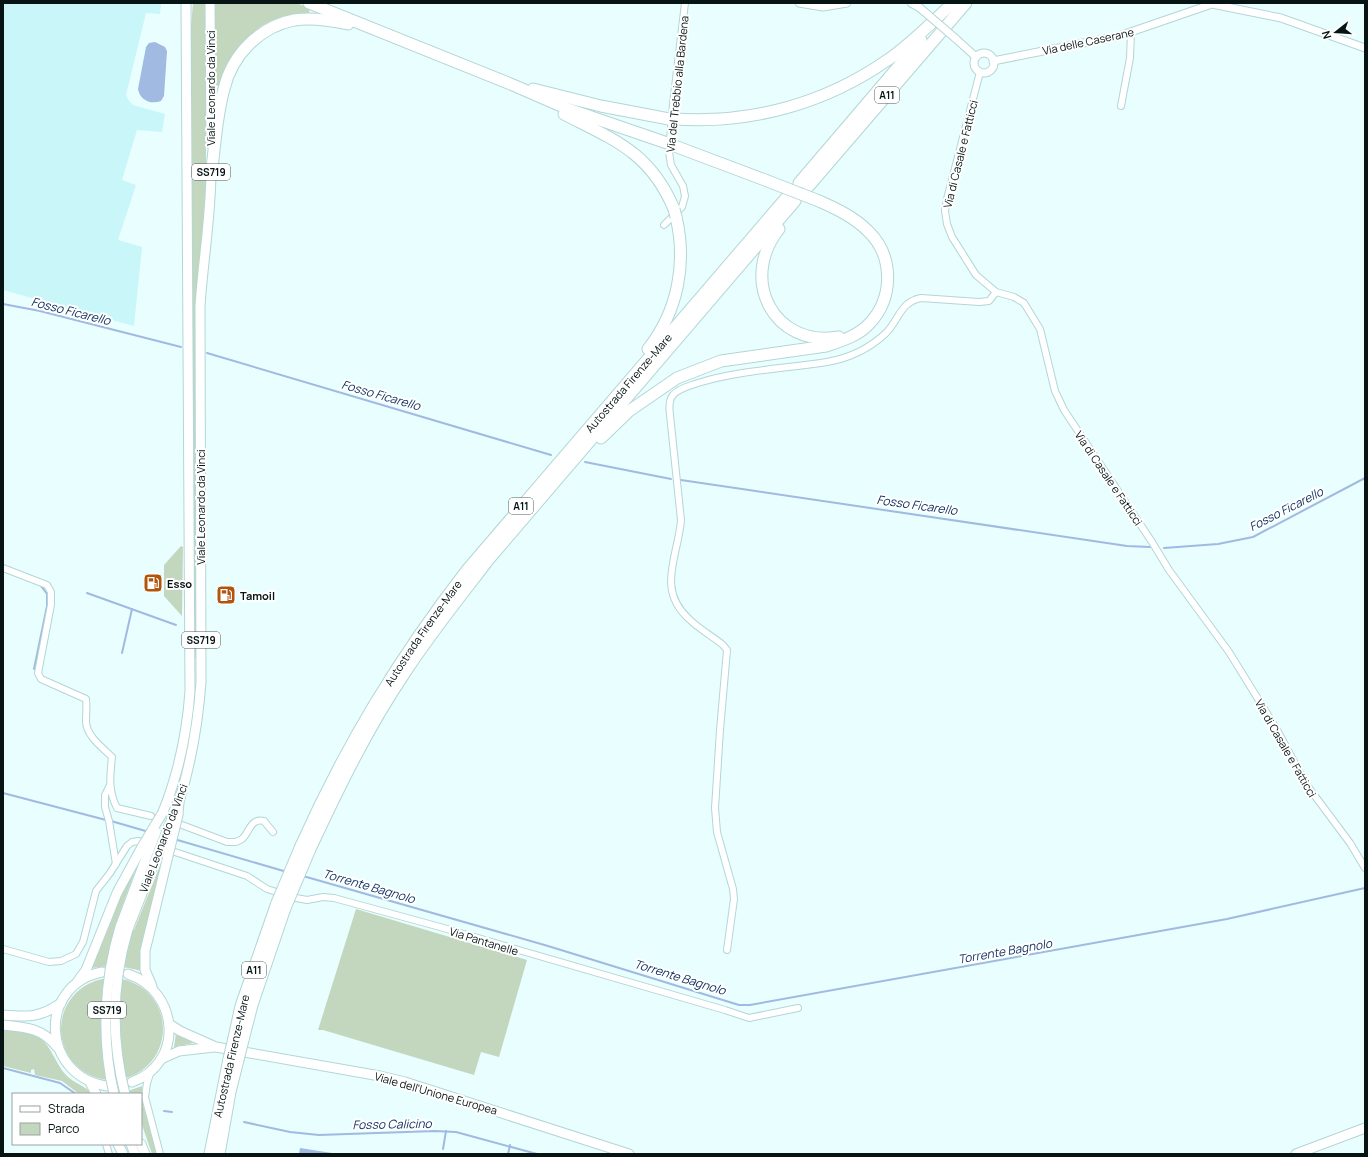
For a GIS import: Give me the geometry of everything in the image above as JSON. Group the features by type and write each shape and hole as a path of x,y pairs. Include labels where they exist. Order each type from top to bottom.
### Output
{"highway":[{"path":"309,3 513,85 568,109 669,144 819,201 847,214 859,222 869,231 884,253 888,279 886,297 878,314 861,331 826,346 721,361 677,378 629,411 572,470 559,478"},
{"path":"324,3 373,28"},
{"path":"513,85 548,92 608,108 671,119 714,120 753,116 781,110 826,95 858,78 890,59 953,3"},
{"name":"A11","path":"953,3 806,186 835,155 966,3"},
{"path":"211,176 224,88 237,57 250,43 261,34 278,25 294,20 322,19 373,28"},
{"path":"513,85 545,104 610,137 635,154 657,178 675,213 682,258 679,280 673,302 654,341 612,392 603,409"},
{"path":"794,201 764,257 761,270 763,290 769,308 783,324 801,334 813,337 833,338 861,331"},
{"name":"Autostrada Firenze-Mare","path":"210,1154 238,1039 241,1006 327,789 353,740 400,661 467,570 603,409 794,201"},
{"name":"Autostrada Firenze-Mare","path":"305,847 365,738 403,675 489,559 794,201"},
{"name":"Autostrada Firenze-Mare","path":"219,1154 230,1092 233,1059"}],"main road":[{"name":"Viale Leonardo da Vinci","path":"114,1093 108,1059 106,1027 109,976 147,848 176,779 183,751 190,691 186,3"},
{"name":"Viale Leonardo da Vinci","path":"147,848 179,802 186,779 195,732 201,682 200,306 209,220 211,176 210,3"},
{"path":"132,1082 152,1070 161,1058 168,1042 169,1024 164,1006 154,991 147,976 144,961 171,854 179,802"},
{"path":"3,1015 24,1017 39,1015 46,1013 61,1002 86,970 111,906 147,848"},
{"name":"Viale Leonardo da Vinci","path":"124,928 115,1008 117,1054 125,1093"},
{"path":"76,984 90,976 102,972"},
{"path":"128,974 142,980 154,991"},
{"path":"58,1048 55,1020 61,1002"},
{"name":"Viale dell'Unione Europea","path":"169,1024 180,1031 216,1047 380,1076 405,1082 629,1154"},
{"path":"3,1025 38,1030 48,1036 58,1048 70,1068 90,1082 107,1086"},
{"name":"Viale dell'Unione Europea","path":"161,1058 179,1051 216,1047"},
{"path":"90,1082 96,1093"},
{"path":"1296,1154 1365,1128"},
{"path":"118,1145 123,1154"}],"street":[{"name":"Via del Trebbio alla Bardena","path":"664,225 682,206 685,196 683,186 671,165 670,152 674,96 685,3"},
{"path":"799,3 823,7 847,3"},
{"path":"911,3 918,5 976,57"},
{"name":"Via delle Caserane","path":"993,61 1131,33 1210,4 1281,18 1365,48"},
{"path":"1121,106 1130,58 1131,33"},
{"path":"980,53 986,53 991,56 993,61 993,67 989,71 980,72 974,65 976,57 980,53"},
{"name":"Via di Casale e Fatticci","path":"980,72 945,211 952,237 976,275 996,292 1014,297 1024,303 1037,322 1055,391 1064,410 1151,540 1169,570 1230,652 1276,728 1306,784 1350,843 1365,868"},
{"path":"727,950 734,899 733,889 717,832 715,808 727,650 723,645 689,620 680,610 671,593 670,576 679,542 681,520 670,415 670,399 674,393 681,389 722,376 744,371 825,362 854,355 875,342 887,332 904,306 913,300 921,298 989,301 996,292"},
{"path":"3,568 47,585 51,592 51,604 38,673 41,679 86,699 88,712 86,722 88,732 112,757 110,785 112,798 117,808 151,816"},
{"path":"110,785 105,796 105,807 109,821 116,864"},
{"path":"182,825 231,842 242,839 252,824 257,820 264,821 273,832"},
{"path":"3,949 49,962 61,961 70,958 80,950 93,896 129,844 147,848"},
{"name":"Via Pantanelle","path":"171,854 247,876 267,889 290,896 307,900 323,897 334,898 725,1010 744,1018 754,1018 798,1008"},
{"path":"152,1070 147,1083 145,1097 160,1154"}],"shaded area":[{"path":"3,3 161,3 160,14 146,13 126,95 133,105 165,114 162,132 137,130 122,180 136,185 118,240 142,247 134,326 3,290"},
{"path":"155,42 165,47 167,51 164,96 161,101 149,102 143,99 138,89 146,47 149,43"},
{"path":"300,1148 332,1153 299,1154"}],"green space":[{"path":"193,3 206,3 206,193 195,310 196,658 194,659 190,38"},
{"path":"215,3 296,3 310,8 309,13 277,19 263,25 252,34 242,44 233,57 220,86 215,85"},
{"path":"181,546 183,547 182,616 164,596 164,565"},
{"path":"140,857 115,926 134,930 161,863 141,953 141,971 117,966 92,968 120,895"},
{"path":"356,909 527,960 499,1057 481,1052 474,1075 323,1030 318,1030"},
{"path":"112,978 132,982 140,986 148,993 155,1001 159,1009 163,1029 159,1049 155,1057 148,1065 140,1072 132,1076 112,1080 92,1076 84,1072 76,1065 69,1057 65,1049 61,1029 65,1009 69,1001 76,993 84,986 92,982"},
{"path":"3,1029 27,1032 43,1040 67,1076 91,1093 78,1093 62,1081 35,1075 34,1069 31,1070 31,1073 3,1066"},
{"path":"176,1033 193,1043 194,1043 174,1047"},
{"path":"142,1086 142,1093 123,1093"},
{"path":"142,1101 157,1154 152,1154 142,1125"}],"waterway":[{"name":"Fosso Ficarello","path":"3,304 40,311 181,347"},
{"name":"Fosso Ficarello","path":"207,353 551,455"},
{"name":"Fosso Ficarello","path":"585,462 671,479"},
{"name":"Fosso Ficarello","path":"1164,548 1218,544 1253,537 1365,478"},
{"name":"Fosso Ficarello","path":"681,480 1127,546 1150,547"},
{"path":"34,669 47,606 47,594 41,586"},
{"path":"87,593 176,625"},
{"path":"122,653 132,609"},
{"name":"Torrente Bagnolo","path":"3,793 106,820"},
{"name":"Torrente Bagnolo","path":"111,821 149,832"},
{"name":"Torrente Bagnolo","path":"174,839 287,872"},
{"name":"Torrente Bagnolo","path":"303,876 548,946 739,1005 750,1005 1227,919 1365,888"},
{"name":"Fosso Calicino","path":"3,1068 60,1083 75,1093"},
{"name":"Fosso Calicino","path":"164,1111 172,1112"},
{"name":"Fosso Calicino","path":"244,1122 290,1132 319,1135 435,1131 456,1132 537,1154"},
{"path":"443,1149 446,1131"},
{"name":"Fosso Calicino","path":"508,1154 510,1145"}],"place":[{"name":"Esso","path":"153,583"},
{"name":"Tamoil","path":"226,595"}]}
